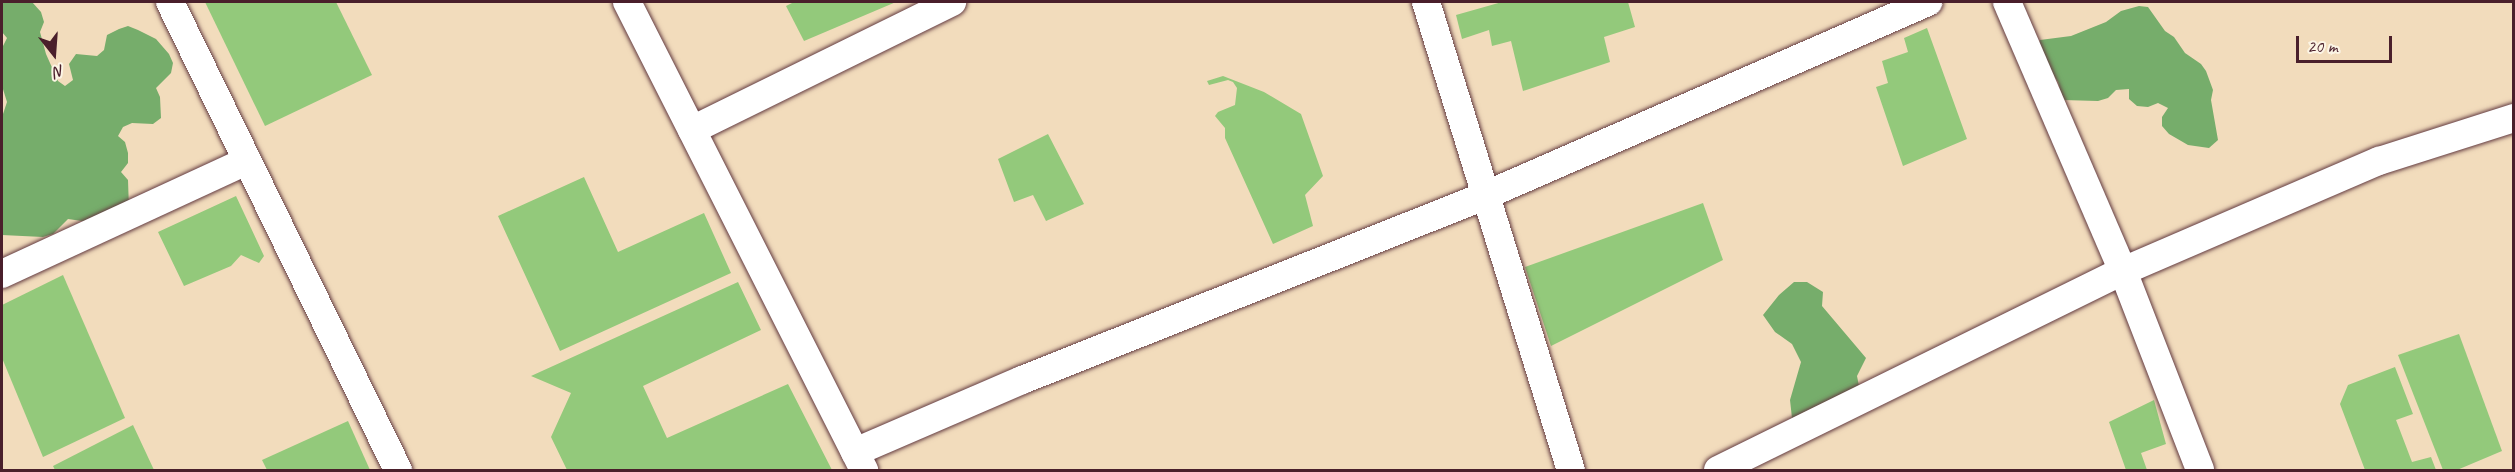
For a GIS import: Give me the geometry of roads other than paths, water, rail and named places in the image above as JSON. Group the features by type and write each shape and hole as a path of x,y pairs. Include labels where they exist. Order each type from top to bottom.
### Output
{"street":[{"path":"170,2 398,471"},
{"path":"627,2 859,461 1022,380 1484,196 1885,9 1928,2"},
{"path":"692,130 952,2"},
{"path":"1426,2 1484,196 1571,471"},
{"path":"2007,2 2123,271 2200,471"},
{"path":"1718,471 2123,271 2379,161 2514,118"},
{"path":"2,274 247,161"}]}
